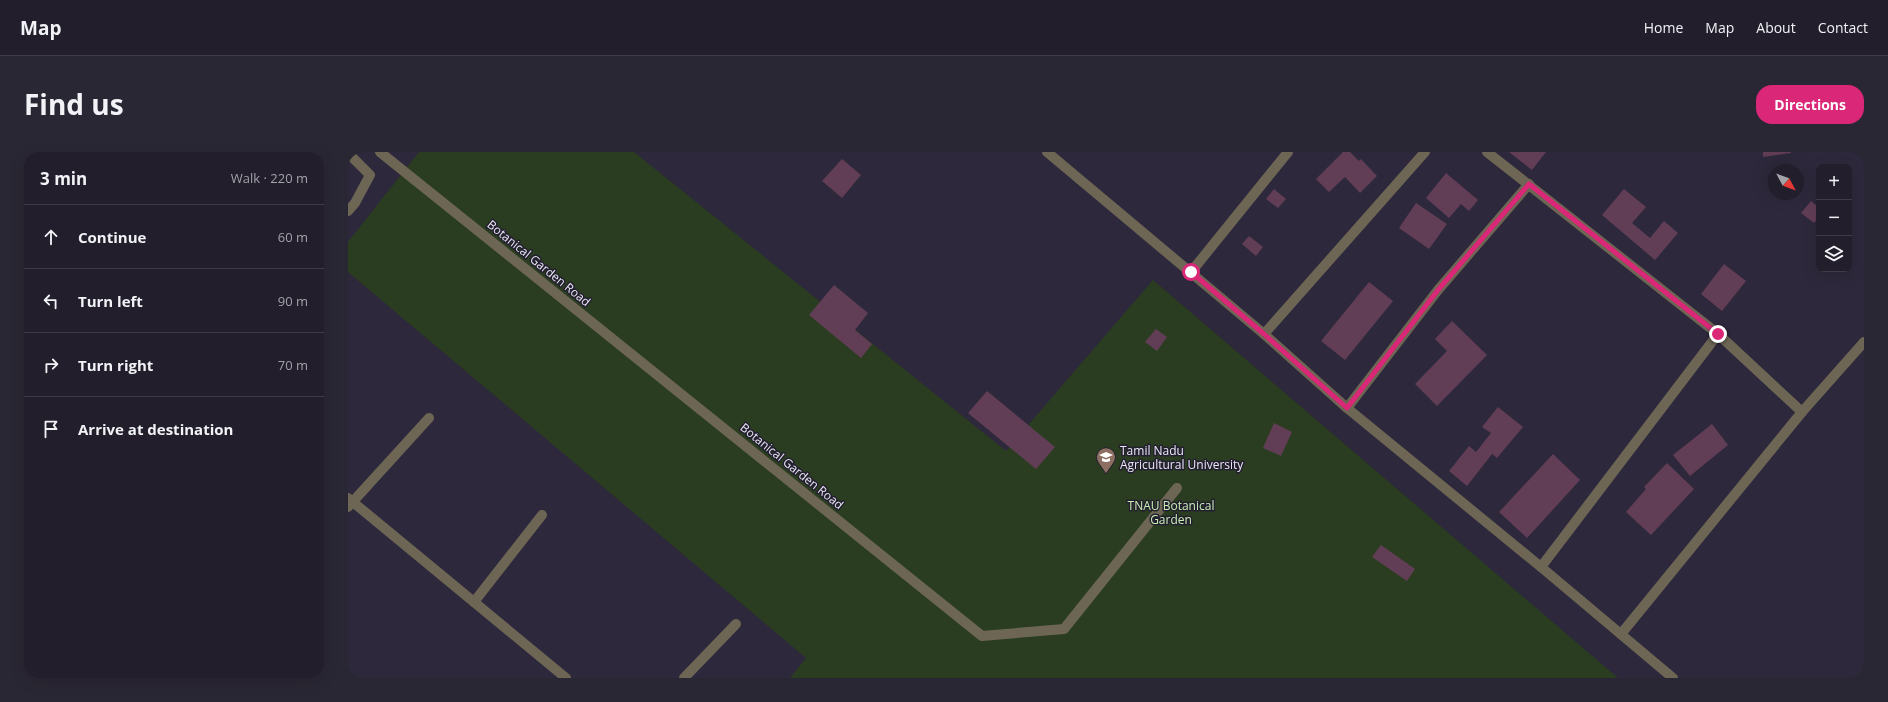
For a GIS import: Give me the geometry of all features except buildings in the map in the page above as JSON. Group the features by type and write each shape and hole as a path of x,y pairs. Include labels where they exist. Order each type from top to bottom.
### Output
{"street":[{"name":"Botanical Garden Road","path":"380,152 982,636 1064,628 1177,488"},
{"path":"1047,152 1264,334 1347,408 1541,567 1673,678"},
{"path":"1191,272 1288,152"},
{"path":"1264,334 1425,152"},
{"path":"1487,152 1718,334 1802,412"},
{"path":"348,153 370,175 355,203 348,210"},
{"path":"1347,408 1438,290 1529,184"},
{"path":"1541,567 1718,334"},
{"path":"1621,634 1802,412 1864,342"},
{"path":"429,418 350,502 566,678"},
{"path":"474,602 542,515"},
{"path":"684,678 736,624"}],"green space":[{"name":"TNAU Botanical Garden","path":"419,152 634,152 1006,451 1153,280 1618,678 790,678 806,658 348,272 348,242"}],"place":[{"name":"Tamil Nadu Agricultural University","path":"1106,474"}],"route":[{"path":"1191,272 1264,334 1347,408 1438,290 1529,184 1718,334"}]}
